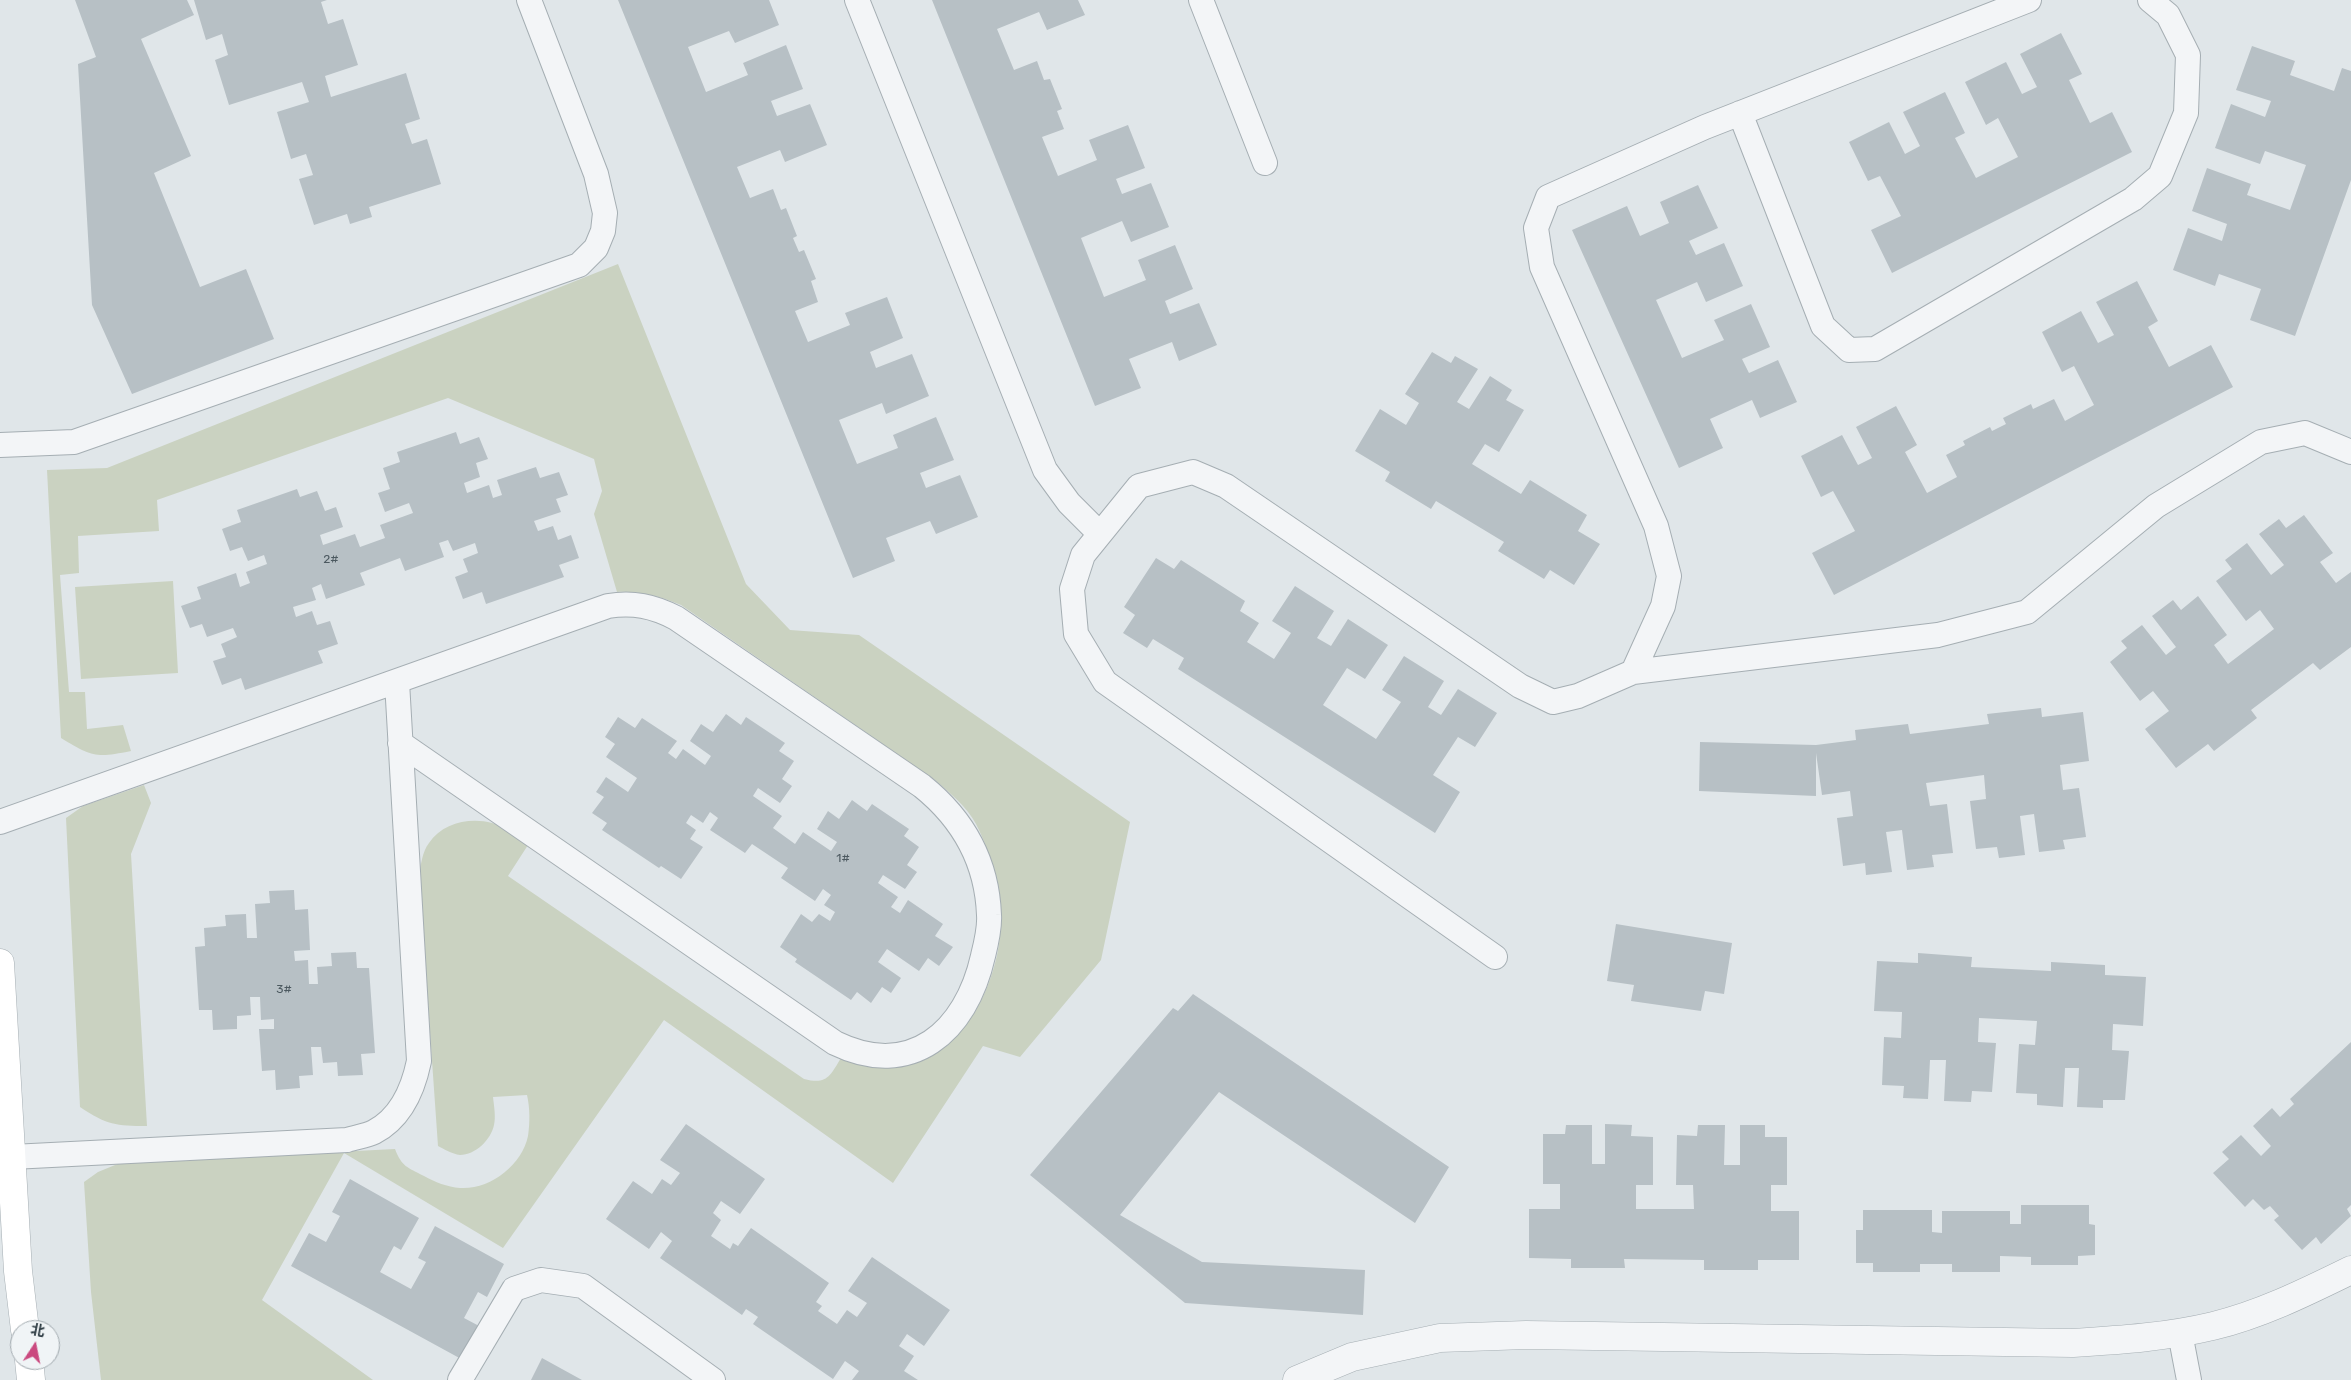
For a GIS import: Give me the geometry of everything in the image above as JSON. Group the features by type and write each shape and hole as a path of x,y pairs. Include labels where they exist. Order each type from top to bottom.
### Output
{"main road":[{"path":"0,963 2,1026 18,1271 24,1320"}],"street":[{"path":"1297,1380 1352,1357 1440,1338 1526,1335 2073,1343 2149,1338 2214,1326 2285,1302 2351,1270"}],"lane":[{"path":"0,445 74,442 579,265 596,248 603,231 605,212 596,174 529,0"},
{"path":"857,0 1045,470 1070,503 1100,534"},
{"path":"1201,0 1265,163"},
{"path":"1633,672 1663,606 1669,576 1656,526 1542,267 1536,228 1548,197 1740,113 2030,0"},
{"path":"1740,113 1823,326 1849,350 1875,348 2133,199 2160,176 2186,113 2188,55 2168,15 2150,0"},
{"path":"1495,957 1105,682 1076,634 1072,589 1083,555 1139,486 1193,472 1226,486 1520,686 1553,702 1578,696 1633,672 1938,635 2027,612 2156,506 2261,442 2305,433 2351,452"},
{"path":"0,822 608,606 627,603 645,605 676,618 922,786 942,802 965,830 980,864 990,917 980,972 958,1014 946,1030 930,1045 909,1053 886,1056 869,1056 852,1051 835,1043 400,743"},
{"path":"12,1157 347,1140 374,1132 394,1116 405,1103 415,1082 419,1061 397,682"},
{"path":"460,1380 514,1289 540,1280 583,1286 713,1380"},
{"path":"2180,1333 2189,1380"}],"green space":[{"path":"618,264 746,584 790,630 859,635 1130,822 1101,960 1020,1057 983,1046 893,1183 664,1020 503,1248 344,1153 262,1300 373,1380 101,1380 91,1292 84,1182 98,1172 120,1163 395,1149 400,1160 409,1168 450,1187 471,1188 482,1185 503,1174 519,1157 525,1147 529,1131 527,1095 493,1097 494,1125 490,1136 477,1149 460,1155 451,1153 438,1146 419,876 425,850 435,836 449,826 466,821 484,821 497,824 511,832 528,845 508,876 804,1079 812,1081 823,1080 831,1074 841,1058 871,1067 899,1067 924,1060 945,1046 964,1028 979,1005 990,978 998,950 1000,935 999,902 997,886 988,853 976,824 963,806 935,780 681,605 649,595 617,592 594,514 602,491 594,459 448,398 157,500 159,531 78,536 79,573 60,575 69,692 85,692 87,729 123,725 131,751 110,755 94,754 80,749 61,738 47,470 107,468"},
{"path":"173,581 178,673 81,679 75,587"},
{"path":"144,785 151,803 131,854 147,1126 127,1126 105,1121 80,1107 66,818 83,806"}],"building":[{"path":"75,0 187,0 194,15 141,39 191,156 154,173 200,287 246,269 274,339 132,394 92,305 78,64 96,57"},
{"path":"194,0 327,0 321,2 328,24 343,19 358,65 325,76 331,97 406,73 420,119 405,124 412,144 427,139 441,184 369,207 372,217 350,224 347,214 314,225 299,179 313,175 306,154 291,159 277,112 309,102 302,82 229,105 215,60 228,55 222,34 206,40"},
{"path":"618,0 769,0 779,25 735,43 729,31 688,47 706,92 748,75 743,63 786,45 803,89 771,101 777,116 810,104 827,145 785,162 780,150 737,167 750,198 773,189 781,210 786,208 797,236 793,238 799,252 804,250 816,279 811,281 818,302 795,311 808,342 850,325 845,313 887,297 903,338 870,352 876,368 912,354 929,396 886,414 882,403 839,420 857,464 898,448 893,435 936,417 954,460 920,473 926,488 960,475 978,517 936,534 930,521 886,538 895,561 853,578"},
{"path":"932,0 1078,0 1085,15 1047,30 1039,12 997,29 1014,70 1037,61 1044,80 1050,79 1062,109 1057,111 1064,129 1042,137 1058,176 1097,160 1089,140 1128,125 1145,168 1116,179 1122,194 1151,183 1169,227 1131,242 1122,221 1081,238 1104,297 1146,280 1138,260 1175,245 1193,289 1165,301 1170,314 1199,303 1217,345 1179,361 1172,342 1129,359 1141,388 1095,406"},
{"path":"2061,33 2082,74 2069,80 2090,123 2112,112 2132,152 1892,273 1871,230 1901,216 1880,176 1868,181 1849,142 1889,122 1905,154 1920,146 1903,112 1945,92 1965,133 1955,138 1976,178 2018,157 1998,118 1986,125 1965,82 2006,62 2022,94 2037,87 2020,54"},
{"path":"2252,46 2295,61 2290,75 2334,91 2342,68 2351,71 2351,180 2295,336 2250,320 2261,289 2219,274 2215,286 2173,270 2188,228 2222,241 2227,224 2192,211 2207,168 2251,184 2247,195 2290,210 2306,165 2265,151 2260,164 2215,148 2231,104 2265,117 2271,101 2236,90"},
{"path":"1698,185 1718,228 1689,241 1696,255 1724,243 1743,286 1706,302 1697,282 1656,300 1682,358 1724,340 1714,320 1751,304 1770,347 1742,359 1749,373 1778,360 1797,402 1760,418 1752,400 1710,419 1723,448 1679,468 1572,230 1627,206 1640,236 1669,223 1660,202"},
{"path":"2137,281 2158,321 2148,327 2169,367 2211,345 2233,387 1834,595 1812,553 1855,531 1833,491 1821,497 1801,456 1842,435 1858,465 1872,458 1856,427 1896,406 1917,445 1905,452 1927,493 1957,477 1946,455 1965,445 1963,441 1990,427 1992,431 2006,424 2003,418 2031,404 2033,409 2054,399 2065,421 2094,405 2074,366 2062,372 2042,332 2081,311 2098,343 2114,335 2096,302"},
{"path":"1432,352 1451,363 1455,356 1478,369 1457,402 1469,409 1490,376 1512,390 1506,400 1524,410 1499,452 1485,444 1472,464 1521,494 1530,480 1587,515 1578,531 1600,544 1574,585 1550,570 1544,579 1498,551 1504,542 1436,501 1431,509 1385,481 1390,472 1355,451 1380,409 1406,425 1419,403 1405,394"},
{"path":"456,432 460,444 479,437 488,459 476,463 480,477 464,483 467,493 489,485 493,498 502,495 497,480 536,467 540,478 559,472 568,495 556,499 561,512 534,521 538,531 553,526 558,540 571,535 579,558 559,565 564,577 486,604 482,592 463,599 455,577 468,572 463,559 478,553 475,543 453,551 448,540 439,543 444,557 405,571 400,558 360,573 365,585 326,599 321,584 312,588 316,600 293,607 296,617 312,611 317,625 330,621 338,644 318,651 323,663 245,690 241,678 222,685 213,661 226,657 221,644 237,637 233,628 207,637 202,624 190,628 181,606 201,599 197,587 236,573 240,587 250,583 246,572 267,564 264,555 248,561 242,547 230,551 222,529 241,522 237,510 297,489 300,497 317,491 325,511 336,507 343,527 320,535 323,545 355,534 360,547 385,538 380,525 413,513 409,503 385,512 378,493 390,489 383,468 400,462 397,452"},
{"path":"2304,515 2333,553 2320,562 2336,583 2351,572 2351,647 2320,670 2313,663 2251,710 2257,718 2214,751 2208,744 2176,768 2145,729 2169,711 2153,691 2140,701 2110,662 2127,648 2121,641 2142,625 2166,655 2176,647 2152,616 2173,600 2181,610 2198,596 2227,635 2214,645 2228,664 2274,629 2260,610 2246,621 2216,581 2232,569 2225,560 2247,543 2271,575 2284,565 2259,534 2279,519 2286,528"},
{"path":"1156,558 1174,569 1181,560 1245,601 1240,611 1259,623 1247,642 1274,659 1291,633 1272,621 1295,586 1334,611 1317,638 1331,646 1348,619 1388,645 1365,679 1347,668 1323,705 1376,739 1401,702 1382,690 1404,656 1444,681 1428,707 1441,715 1458,689 1497,713 1475,747 1458,737 1433,775 1460,792 1435,833 1178,669 1184,658 1153,639 1147,648 1123,633 1135,615 1124,607"},
{"path":"2041,708 2042,717 2083,712 2089,761 2060,765 2063,790 2079,788 2086,837 2063,840 2065,849 2039,852 2034,814 2020,816 2025,855 1999,858 1997,847 1976,849 1970,801 1986,799 1984,775 1926,783 1930,806 1947,804 1953,853 1932,855 1934,867 1907,870 1902,830 1886,832 1892,872 1866,875 1865,863 1843,866 1837,818 1853,816 1850,791 1822,795 1816,753 1816,796 1699,791 1700,742 1816,745 1856,740 1855,730 1908,724 1910,734 1989,724 1987,714"},
{"path":"726,714 741,725 746,717 785,743 779,751 794,761 782,779 792,786 780,803 758,788 753,796 782,816 773,828 795,844 803,832 831,851 837,842 817,829 828,811 839,819 852,800 867,811 872,804 909,829 904,836 919,847 907,865 917,872 905,889 883,875 878,883 898,897 891,907 900,913 908,900 943,924 935,936 953,947 939,966 928,958 919,971 887,949 878,962 901,978 891,993 882,987 871,1003 857,992 851,1000 795,962 797,959 780,947 801,914 812,922 819,914 830,921 835,912 824,905 831,895 823,889 815,901 781,878 788,868 752,844 745,853 710,830 718,818 710,812 703,823 691,815 686,823 696,830 690,839 703,847 681,879 661,866 659,868 602,830 607,823 592,813 604,797 596,792 606,777 628,792 637,778 606,757 615,744 605,737 618,717 635,728 642,718 677,741 668,753 676,759 683,749 705,765 711,756 690,741 701,724 713,732"},
{"path":"294,890 295,910 308,909 310,950 294,951 295,961 308,960 309,984 318,984 317,967 332,966 331,953 356,952 357,968 369,968 375,1053 361,1054 363,1075 338,1076 337,1062 323,1063 321,1047 311,1047 313,1075 299,1076 300,1088 276,1090 275,1070 262,1071 259,1029 274,1029 274,1019 261,1020 260,997 250,997 251,1015 237,1016 237,1029 213,1030 212,1010 199,1010 195,947 205,946 204,928 226,926 225,915 246,914 247,938 257,938 255,904 270,903 269,891"},
{"path":"1616,924 1732,943 1724,994 1705,991 1701,1011 1631,1001 1634,985 1607,981"},
{"path":"1918,953 1972,957 1971,967 2051,971 2051,962 2105,965 2105,975 2146,977 2143,1026 2113,1024 2112,1050 2129,1051 2125,1100 2103,1100 2103,1108 2077,1107 2079,1068 2065,1068 2063,1107 2037,1105 2037,1094 2016,1093 2019,1044 2035,1045 2037,1021 1979,1018 1978,1042 1996,1043 1992,1092 1972,1091 1971,1102 1944,1101 1946,1060 1930,1060 1928,1099 1903,1098 1904,1086 1882,1085 1884,1037 1901,1038 1902,1012 1874,1011 1877,961 1918,963"},
{"path":"1193,994 1449,1167 1415,1223 1219,1092 1120,1215 1202,1262 1365,1270 1363,1315 1185,1303 1030,1175 1173,1008 1178,1011"},
{"path":"2351,1042 2351,1205 2347,1209 2351,1216 2321,1244 2316,1237 2302,1250 2274,1220 2279,1216 2270,1206 2264,1210 2253,1199 2245,1207 2213,1173 2229,1159 2222,1152 2241,1135 2261,1156 2271,1146 2253,1126 2272,1108 2280,1117 2294,1104 2290,1099"},
{"path":"686,1124 765,1179 740,1214 721,1201 713,1213 721,1220 711,1236 730,1249 733,1243 738,1246 751,1228 829,1283 816,1302 822,1306 818,1311 837,1324 847,1310 857,1317 867,1303 848,1291 872,1257 950,1310 924,1346 907,1334 899,1346 914,1356 904,1371 918,1380 852,1380 859,1371 845,1361 833,1379 753,1324 758,1317 746,1309 742,1315 660,1258 672,1241 661,1232 649,1249 606,1219 633,1181 652,1194 662,1179 671,1185 680,1173 660,1160"},
{"path":"1605,1124 1632,1125 1631,1136 1653,1137 1653,1185 1636,1185 1636,1209 1694,1209 1693,1185 1676,1185 1677,1135 1697,1136 1698,1125 1725,1125 1724,1165 1740,1165 1740,1125 1765,1125 1765,1137 1787,1137 1787,1185 1771,1185 1771,1211 1799,1211 1799,1260 1758,1260 1758,1270 1704,1270 1704,1260 1624,1259 1625,1268 1571,1268 1571,1259 1529,1258 1529,1209 1560,1209 1560,1184 1543,1184 1543,1134 1565,1134 1566,1125 1592,1125 1592,1164 1605,1164"},
{"path":"350,1179 419,1218 401,1250 394,1246 380,1272 411,1289 426,1262 418,1258 435,1226 504,1264 487,1297 478,1292 464,1318 481,1327 463,1360 291,1266 309,1233 326,1242 340,1216 332,1212"},
{"path":"2021,1205 2089,1205 2089,1224 2095,1225 2095,1255 2078,1256 2078,1265 2031,1265 2031,1257 2000,1256 2000,1272 1952,1272 1952,1264 1920,1264 1920,1272 1873,1272 1873,1263 1856,1263 1856,1230 1863,1230 1863,1210 1932,1210 1932,1232 1942,1233 1942,1211 2010,1211 2010,1224 2021,1224"},
{"path":"542,1358 582,1380 531,1380"}]}
